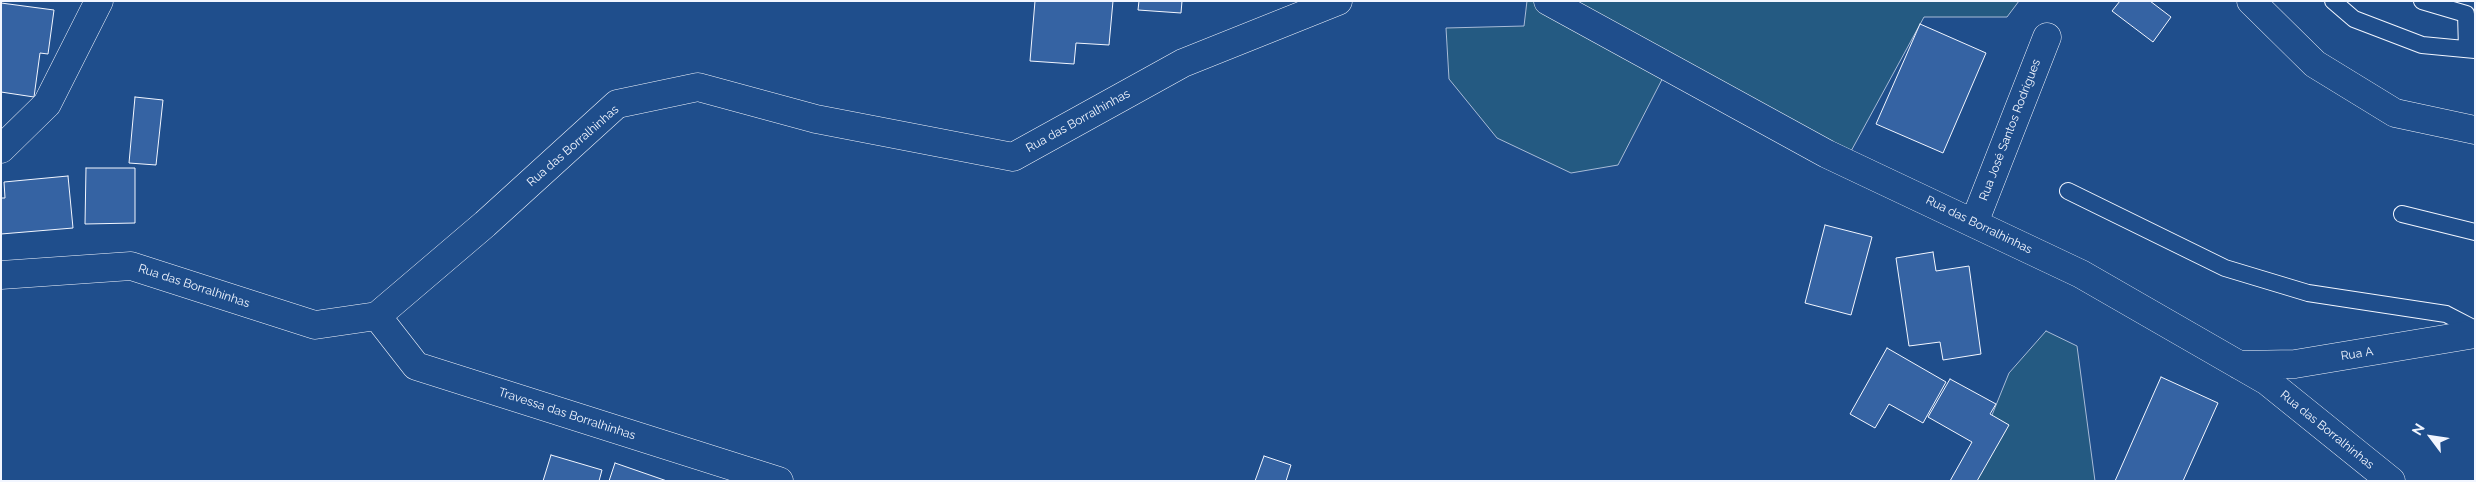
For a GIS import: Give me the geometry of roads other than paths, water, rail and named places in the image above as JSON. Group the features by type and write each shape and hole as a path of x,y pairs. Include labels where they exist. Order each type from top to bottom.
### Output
{"street":[{"path":"1,149 47,104 99,1"},
{"name":"Rua das Borralhinhas","path":"1,275 131,266 315,325 377,316 485,224 617,104 698,87 816,119 1013,157 1183,63 1338,1"},
{"name":"Rua das Borralhinhas","path":"1548,1 1827,154 2081,274 2267,381 2391,481"},
{"path":"2251,1 2315,64 2395,113 2475,130"},
{"name":"Rua José Santos Rodrigues","path":"1974,223 2047,36"},
{"name":"Travessa das Borralhinhas","path":"377,316 416,366 779,481"},
{"name":"Rua A","path":"2238,364 2295,364 2475,334"}],"lane":[{"path":"2333,1 2354,19 2422,45 2471,49 2466,14 2422,1"},
{"path":"2068,191 2225,268 2308,293 2446,314 2475,329"},
{"path":"2402,214 2475,232"}]}
